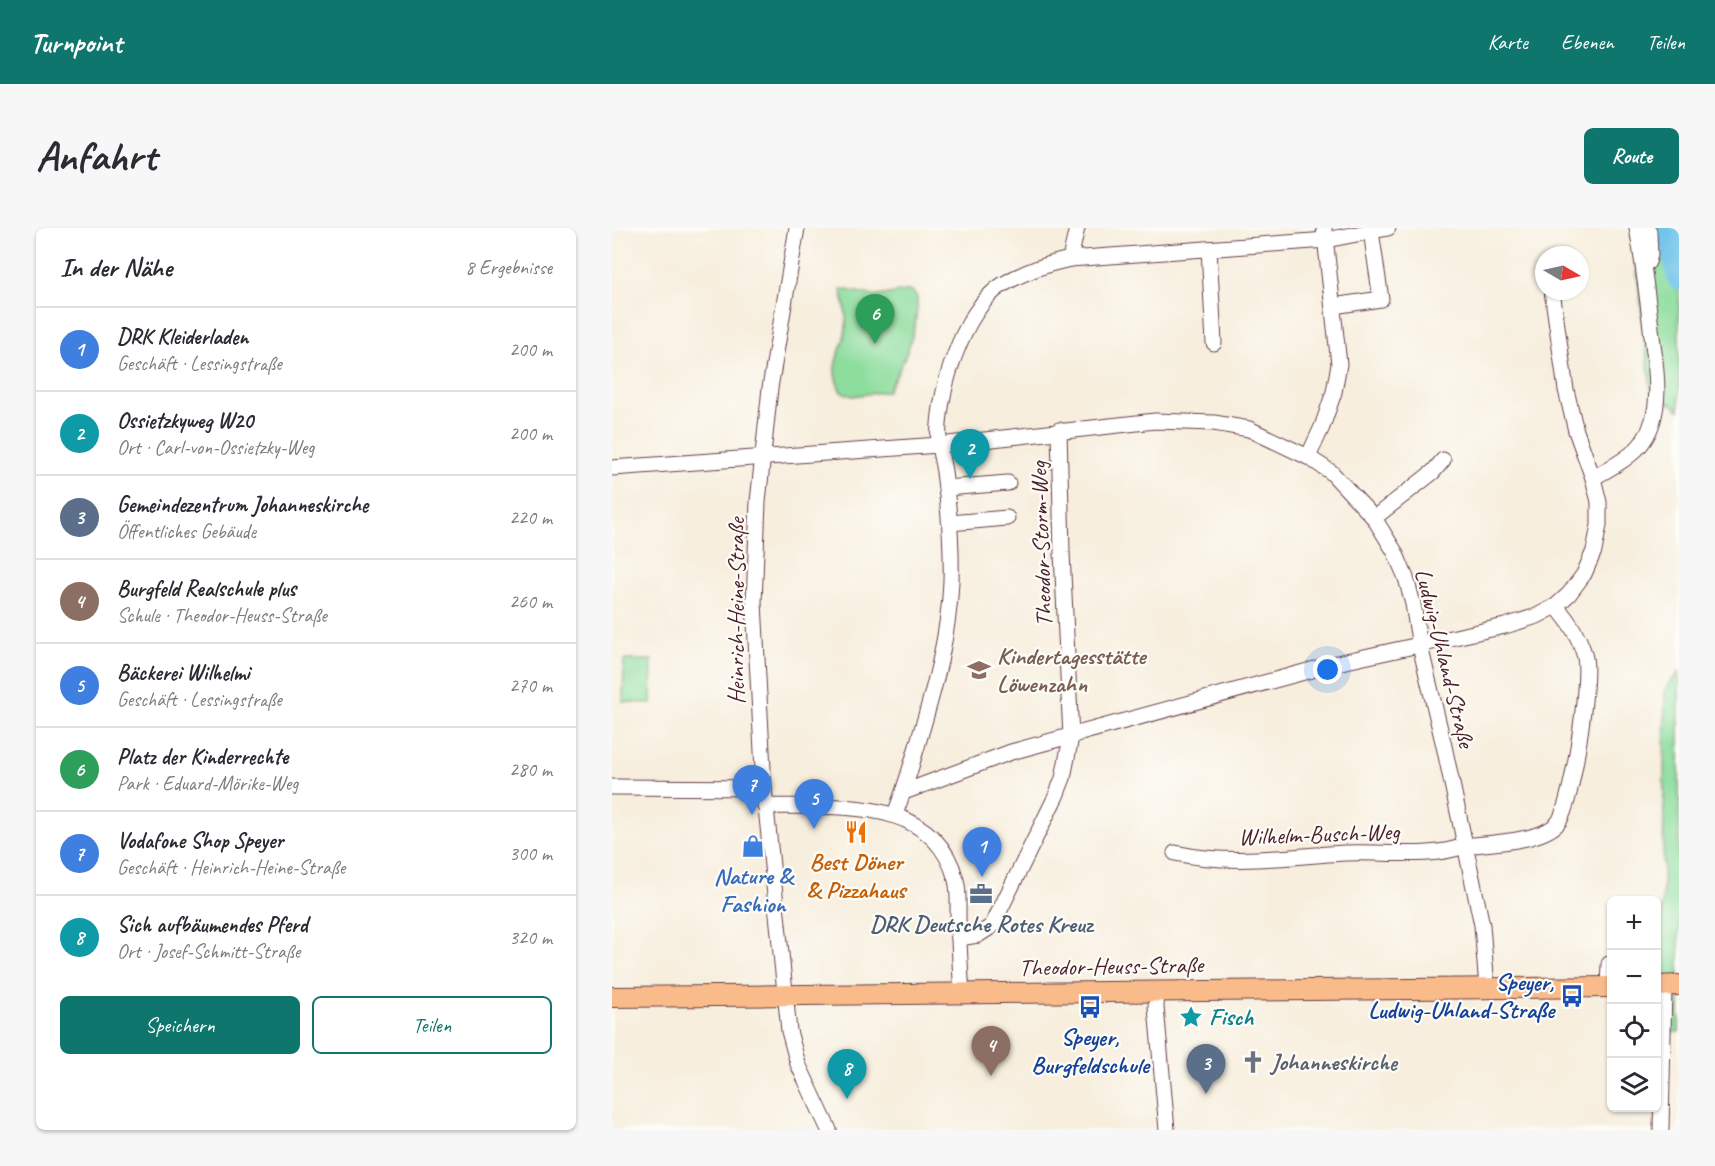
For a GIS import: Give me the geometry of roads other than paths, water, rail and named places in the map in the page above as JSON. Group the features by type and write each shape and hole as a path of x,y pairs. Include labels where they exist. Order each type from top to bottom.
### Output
{"main road":[{"name":"Theodor-Heuss-Straße","path":"612,997 1607,987"}],"street":[{"name":"Heinrich-Heine-Straße","path":"797,228 770,388 758,502 754,603 765,806 789,1031 798,1064 829,1130"},
{"path":"1070,259 1077,228"},
{"path":"895,814 904,792 937,678 949,608 950,522 939,445 942,406 951,363 973,319 1001,286 1037,268 1070,259 1209,249 1388,228"},
{"path":"1593,478 1634,452 1644,441 1654,413 1657,389 1643,230"},
{"path":"1334,306 1381,298 1371,231"},
{"path":"1308,457 1322,427 1334,392 1339,364 1325,234"},
{"path":"1209,249 1214,343"},
{"path":"904,792 1011,752 1337,663 1505,626 1537,616 1556,606 1569,594 1584,574 1594,551 1599,525 1599,502 1576,431 1566,390 1553,300"},
{"name":"Ludwig-Uhland-Straße","path":"612,468 939,445 1155,421 1214,423 1249,429 1308,457 1331,472 1374,518 1395,552 1406,578 1482,926 1487,988"},
{"name":"Theodor-Storm-Weg","path":"959,938 978,935 992,926 1063,778 1071,737 1059,430"},
{"path":"1374,518 1433,472 1443,460"},
{"path":"946,488 1008,483"},
{"path":"950,522 1007,518"},
{"name":"Wilhelm-Busch-Weg","path":"1175,853 1201,859 1233,861 1345,853 1412,853 1454,850 1464,846 1536,836 1548,831 1558,823 1563,814 1571,786 1587,682 1585,657 1577,635 1556,606"},
{"path":"612,787 764,788"},
{"path":"765,806 859,808 895,814 920,826 943,849 956,881 962,993"},
{"path":"1661,1130 1666,986"},
{"path":"1157,991 1156,1007 1167,1130"}],"waterway":[{"path":"1669,228 1679,278"}],"place":[{"name":"Platz der Kinderrechte","path":"875,344"},
{"name":"Ossietzkyweg W20","path":"970,479"},
{"name":"Kindertagesstätte Löwenzahn","path":"979,670"},
{"name":"Vodafone Shop Speyer","path":"752,815"},
{"name":"Bäckerei Wilhelmi","path":"814,829"},
{"name":"Best Döner & Pizzahaus","path":"856,832"},
{"name":"Nature & Fashion","path":"753,846"},
{"name":"DRK Kleiderladen","path":"982,877"},
{"name":"DRK Deutsche Rotes Kreuz","path":"981,894"},
{"name":"Speyer, Ludwig-Uhland-Straße","path":"1572,996"},
{"name":"Speyer, Burgfeldschule","path":"1090,1007"},
{"name":"Fisch","path":"1191,1017"},
{"name":"Johanneskirche","path":"1253,1062"},
{"name":"Burgfeld Realschule plus","path":"991,1076"},
{"name":"Gemeindezentrum Johanneskirche","path":"1206,1094"},
{"name":"Sich aufbäumendes Pferd","path":"847,1099"}]}
